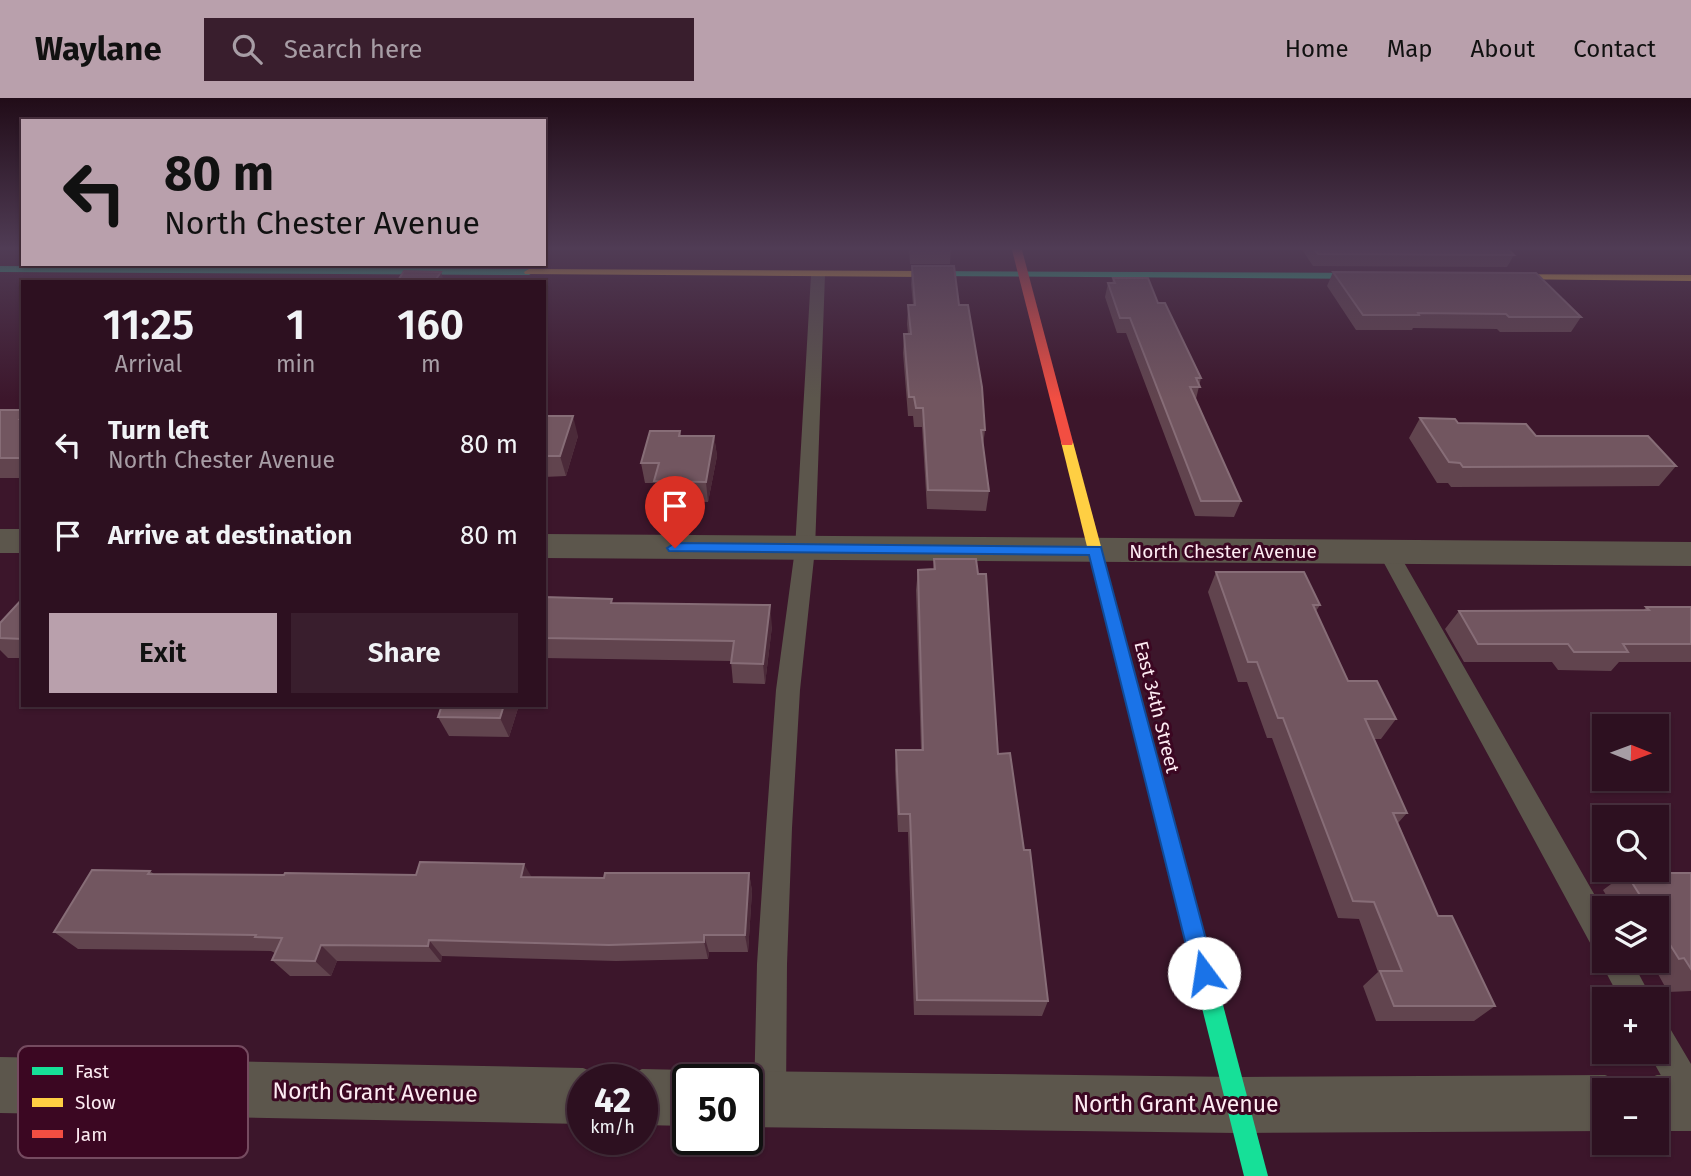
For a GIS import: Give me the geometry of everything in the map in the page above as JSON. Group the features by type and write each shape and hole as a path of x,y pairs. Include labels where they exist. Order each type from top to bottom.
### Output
{"street":[{"name":"East 34th Street","path":"1030,298 1256,1176"},
{"path":"0,541 21,541"},
{"name":"North Chester Avenue","path":"546,546 1691,554"},
{"name":"North Grant Avenue","path":"0,1085 18,1085"},
{"name":"North Grant Avenue","path":"248,1090 567,1096"},
{"name":"North Grant Avenue","path":"763,1099 1238,1105 1592,1103"},
{"path":"1669,1103 1691,1103"}],"lane":[{"path":"762,1064 772,964 787,704 805,549 817,298"},
{"path":"1388,552 1592,919"},
{"path":"1669,1057 1691,1096"}],"building":[{"path":"914,298 958,298 959,305 968,305 982,387 985,430 981,430 989,491 928,490 923,408 916,408 914,397 909,397 904,334 911,334 908,305 915,305"},
{"path":"1113,298 1156,298 1158,303 1165,303 1201,378 1196,378 1200,387 1190,387 1241,501 1201,501 1130,318 1120,318"},
{"path":"1351,298 1562,298 1581,317 1418,313 1419,315 1363,315"},
{"path":"0,410 21,410 21,458 0,458"},
{"path":"546,416 573,416 560,456 546,456"},
{"path":"1420,418 1455,419 1458,423 1526,424 1536,436 1648,436 1676,466 1463,467 1460,463 1449,462"},
{"path":"650,431 680,431 679,436 714,436 706,482 654,481 659,463 641,463"},
{"path":"934,559 976,559 978,574 986,574 998,754 1010,753 1024,850 1030,850 1048,1001 917,1000 910,814 899,814 896,750 923,750 918,570 935,569"},
{"path":"1216,572 1304,572 1320,605 1313,605 1348,681 1377,681 1396,719 1365,719 1407,813 1393,813 1438,916 1452,916 1495,1006 1394,1006 1380,971 1402,971 1374,902 1353,901 1283,718 1278,718 1257,662 1248,662"},
{"path":"546,597 612,599 611,603 770,605 763,664 731,663 734,641 546,638"},
{"path":"21,600 21,639 0,638 0,623"},
{"path":"1646,607 1691,607 1691,644 1623,644 1628,652 1574,652 1568,644 1478,644 1459,611 1649,610"},
{"path":"441,707 503,707 500,718 438,717"},
{"path":"420,862 524,864 521,877 604,878 605,873 749,873 745,935 704,935 704,942 609,945 429,940 428,946 321,945 315,961 272,960 282,938 255,937 256,935 54,932 92,870 150,871 148,874 416,875"},
{"path":"1669,873 1691,873 1691,969 1684,958 1679,959 1669,943 1669,896 1640,896 1632,882 1669,882"}],"traffic: fast":[{"path":"1177,868 1256,1176"}],"traffic: slow":[{"path":"1067,442 1177,868"}],"traffic: jam":[{"path":"1030,298 1067,442"}],"route":[{"path":"675,548 1096,550 1204,973"}]}
